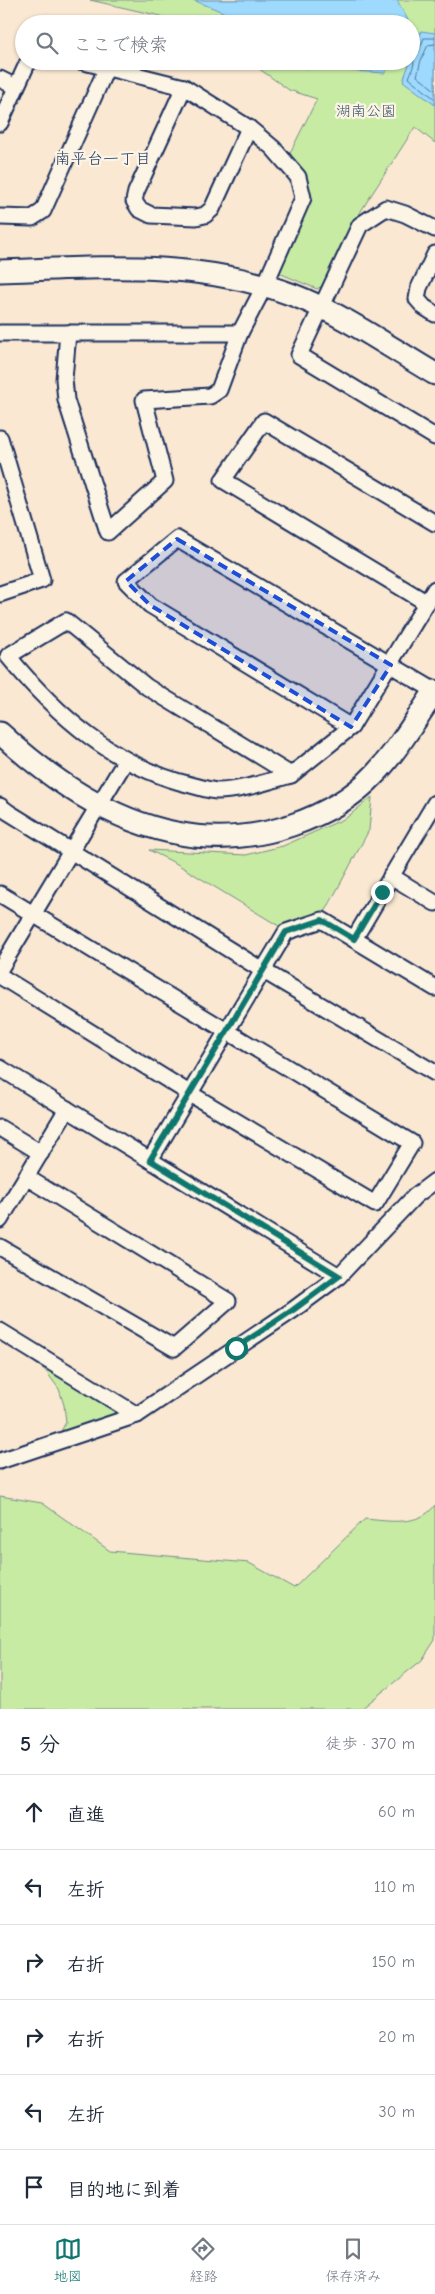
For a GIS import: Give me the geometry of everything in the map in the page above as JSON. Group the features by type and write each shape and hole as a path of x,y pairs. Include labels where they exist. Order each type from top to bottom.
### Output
{"street":[{"path":"0,123 24,70"},
{"path":"0,217 32,218 43,211 106,70"},
{"path":"68,332 64,379 66,400 108,532 165,481 144,400 210,396 219,390 240,333 265,285 302,198 298,177 273,148 249,128 184,87 119,70"},
{"path":"0,79 16,87"},
{"path":"184,87 136,192 134,201 139,209 151,215 196,217 205,215 212,209 249,128"},
{"path":"435,229 404,214 386,208 371,216 360,225 320,307 300,355 435,437"},
{"path":"435,254 419,288 417,299 424,307 435,314"},
{"path":"0,271 127,268 174,269 218,274 265,285 320,307 435,374"},
{"path":"0,333 240,333"},
{"path":"427,603 223,480 264,421 435,523"},
{"path":"0,438 42,580 0,594"},
{"path":"0,733 21,753 98,805 147,828 180,835 214,838 248,836 278,830 334,808 375,775 435,691 178,539 126,581 150,604 351,727"},
{"path":"291,775 147,687 66,622 8,656 34,688 69,722 126,760 162,778 216,791 252,786 291,775 351,727 391,665 435,588"},
{"path":"0,968 126,760"},
{"path":"0,806 262,970 435,1073"},
{"path":"354,939 391,876 433,811"},
{"path":"391,876 435,902"},
{"path":"0,894 412,1143 375,1204 189,1093 0,976"},
{"path":"150,1160 286,932 322,920 435,988"},
{"path":"0,1068 339,1276"},
{"path":"0,1220 67,1110"},
{"path":"0,1128 41,1153"},
{"path":"0,1246 174,1348 228,1301 26,1177"},
{"path":"0,1461 137,1415 293,1310 339,1276 415,1196 435,1180"},
{"path":"0,1331 137,1415"}],"highlighted area":[{"path":"177,539 391,665 351,727 150,605 126,581"}],"green space":[{"name":"湖南公園","path":"90,0 435,0 435,143 415,127 350,228 322,286 317,289 279,273 299,222 300,173 290,153 317,99 289,90 261,70 420,70 420,15 156,15"},
{"path":"372,797 369,830 323,916 282,928 177,864 149,850 246,855 283,846 346,818"},
{"path":"20,1353 131,1414 58,1437 66,1422 64,1405 59,1389 45,1370"},
{"path":"0,1496 42,1503 110,1551 249,1563 294,1588 365,1519 412,1520 429,1512 435,1505 435,1640 422,1660 361,1709 0,1709"}],"water":[{"path":"193,0 397,0 405,15 226,15"},
{"path":"421,31 435,33 435,105 403,81 407,70 420,70"},
{"path":"338,70 386,70 385,73"}],"district":[{"name":"南平台一丁目","path":"103,158"}],"route":[{"path":"236,1348 293,1310 339,1276 150,1160 286,932 322,920 354,939 382,892"}]}
